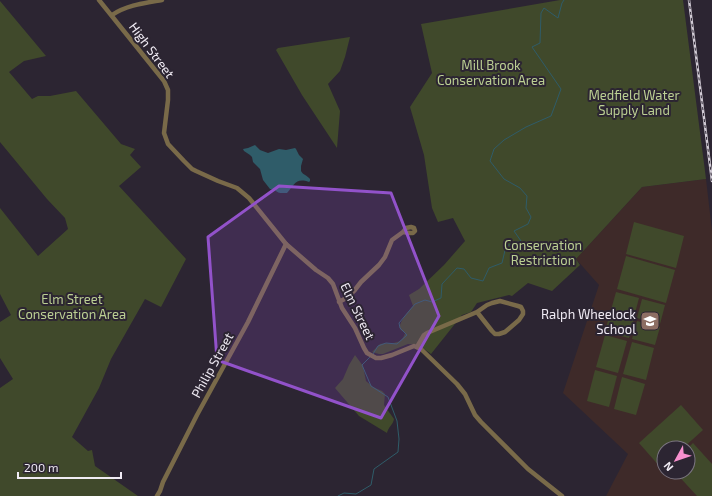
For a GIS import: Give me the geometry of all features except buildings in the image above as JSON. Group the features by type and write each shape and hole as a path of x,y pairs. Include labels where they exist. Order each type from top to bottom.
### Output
{"street":[{"name":"High Street","path":"100,0 164,81 168,90 164,133 168,143"},
{"path":"112,15 126,7 159,0"},
{"name":"Elm Street","path":"168,143 184,161 196,171 237,188 243,192 286,244 316,270 328,278 339,302 355,328 367,353 376,358 384,358 414,346 417,347"},
{"path":"339,302 348,297 379,265 385,257 392,240 403,232"},
{"name":"Philip Street","path":"157,496 197,415 246,326 286,244"},
{"path":"477,312 495,334 505,332 519,320 523,314 521,307 500,301 487,305 477,312 427,333 424,335 417,347 421,349 457,384 465,394 475,415 481,422 528,469 562,496"}],"highlighted area":[{"path":"279,186 391,193 439,316 381,418 217,360 208,237"}],"shaded area":[{"name":"Ralph Wheelock School","path":"706,179 712,231 712,496 606,496 628,454 563,393 599,285 576,259 642,187"}],"green space":[{"path":"560,0 683,0 706,179 642,187 576,259 580,265 552,291 528,283 512,296 509,295 477,303 471,312 462,315 431,354 419,345 408,344 383,354 372,352 380,344 395,343 401,340 405,333 400,329 401,323 413,306 409,295 419,289 444,265 465,241 453,218 438,222 432,208 424,155 410,107 432,73 421,24"},
{"name":"Elm Street Conservation Area","path":"0,1 46,56 24,61 9,72 32,99 38,96 50,96 76,91 121,144 135,149 130,155 141,167 119,186 186,259 161,307 145,299 111,359 99,388 72,437 88,451 92,450 95,466 138,496 0,496 0,388 13,379 0,358 0,322 11,315 0,294 0,208 38,256 68,229 65,218 47,199 0,142"},
{"path":"350,37 340,71 328,84 340,111 337,148 302,95 276,50 278,48"},
{"path":"634,222 684,236 676,268 626,254"},
{"path":"626,256 675,270 666,303 617,289"},
{"path":"616,292 639,298 634,317 611,310"},
{"path":"642,299 665,305 660,324 637,318"},
{"path":"610,313 634,319 629,338 605,332"},
{"path":"637,321 660,327 655,345 632,339"},
{"path":"605,335 627,341 618,373 596,367"},
{"path":"632,342 654,348 646,380 623,374"},
{"path":"355,355 363,366 366,381 385,394 384,405 394,419 387,433 359,416 335,388 343,379"},
{"path":"595,370 617,376 609,407 587,401"},
{"path":"622,377 645,384 636,415 614,409"},
{"path":"681,405 703,430 692,440 656,440 656,462 639,443"},
{"path":"696,446 712,464 712,496 697,496 682,480 696,480"}],"water":[{"path":"255,145 260,150 268,153 279,149 286,150 295,148 303,159 301,171 310,179 310,181 298,181 287,193 279,193 270,189 263,180 260,169 253,162 252,157 243,149"}],"waterway":[{"path":"373,354 378,346 386,343 397,344 407,335 400,328 399,323 415,304 425,300 432,302 441,298 442,284 457,268 464,269 471,278 483,281 489,268 502,263 506,246 521,241 514,231 528,224 531,217 526,208 527,196 520,188 504,179 490,161 494,149 504,140 526,127 551,116 561,89 532,47 540,43 541,13 544,8 558,18 564,0"},
{"path":"338,496 344,493 356,494 371,485 374,469 398,452 399,439 397,421 388,397 371,386 362,365 370,357"}],"railway":[{"path":"689,0 712,181"}],"place":[{"name":"Ralph Wheelock School","path":"650,321"}],"park label":[{"name":"Mill Brook Conservation Area","path":"491,72"},
{"name":"Medfield Water Supply Land","path":"634,102"},
{"name":"Conservation Restriction","path":"543,252"}]}
